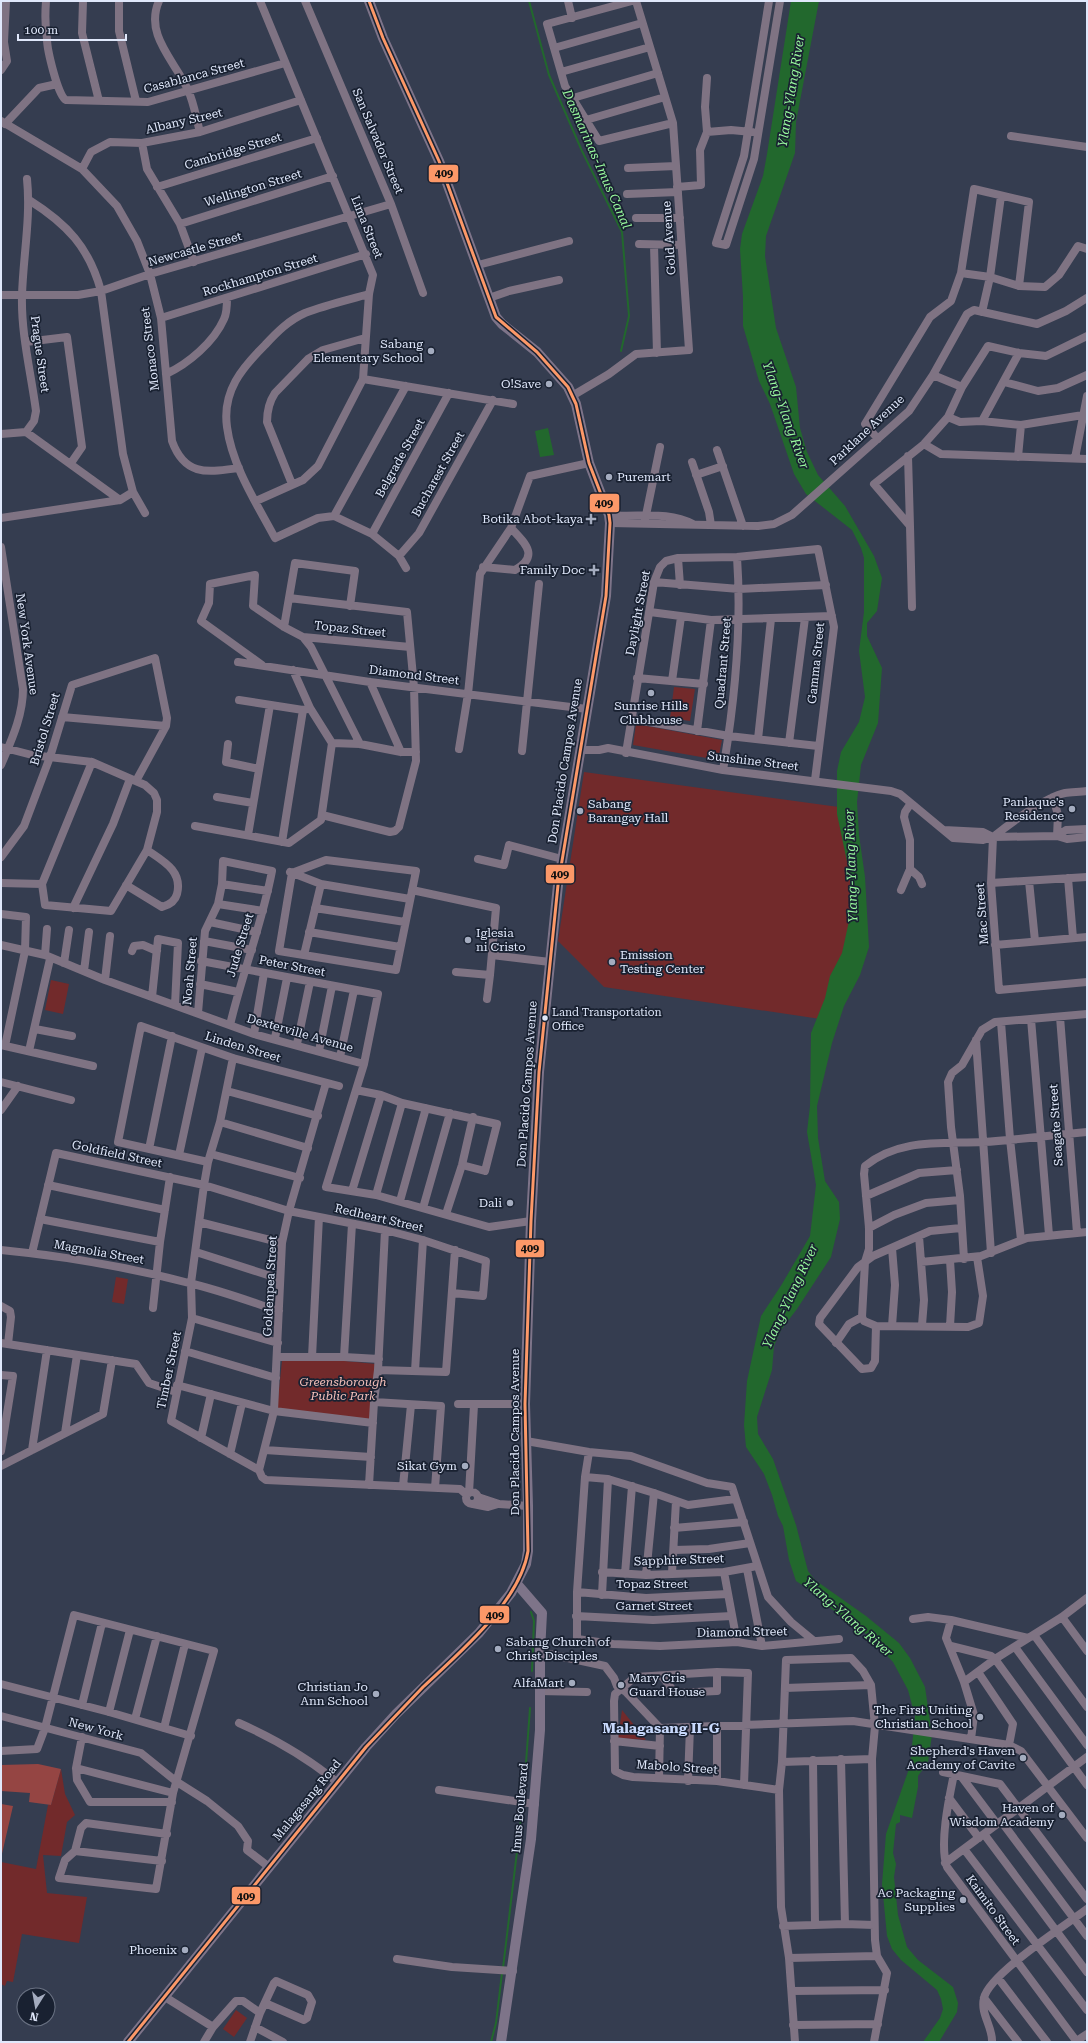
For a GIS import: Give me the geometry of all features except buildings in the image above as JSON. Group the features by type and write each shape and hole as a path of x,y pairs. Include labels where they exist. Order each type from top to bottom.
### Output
{"main road":[{"name":"Don Placido Campos Avenue","path":"369,1 383,38 439,161 496,317 502,324 537,352 562,380 572,396 576,404 589,463 610,519 606,596 562,859 539,1072 531,1222 525,1404 528,1557 525,1569 517,1584"},
{"name":"Imus Boulevard","path":"501,2042 513,1970 535,1804 540,1730 539,1691 542,1613 517,1584"},
{"name":"Malagasang Road","path":"128,2042 366,1747 396,1714 476,1637 517,1584"}],"street":[{"path":"1,70 7,61 3,42 6,1"},
{"name":"Casablanca Street","path":"46,1 47,40 57,84 63,99 148,102 189,92 286,63"},
{"path":"83,1 82,33 99,100"},
{"path":"119,1 119,32 136,101"},
{"path":"159,1 154,23 158,39 189,92 200,132"},
{"name":"Lima Street","path":"256,501 303,480 318,466 363,379 369,294 374,275 260,1"},
{"name":"San Salvador Street","path":"305,1 392,204 423,293"},
{"path":"568,1 572,18"},
{"path":"632,1 547,24 565,86 599,141 673,123"},
{"name":"Gold Avenue","path":"572,396 609,374 636,354 689,350 673,123 636,1"},
{"path":"769,1 748,131 740,170 725,211 716,243 726,245 750,173 780,1"},
{"path":"554,48 642,23"},
{"path":"561,72 650,47"},
{"path":"573,98 658,72"},
{"path":"627,194 678,190 701,185 700,150 707,132 705,107 707,78"},
{"path":"3,122 38,88 57,84"},
{"path":"586,120 665,97"},
{"name":"Albany Street","path":"82,169 91,152 110,142 142,143 200,132 301,100"},
{"name":"Monaco Street","path":"3,122 82,169 117,206 137,241 150,274 161,318 172,441 176,452 182,460 190,466 209,472 239,468"},
{"path":"707,132 748,131 758,133"},
{"path":"1012,136 1087,146"},
{"name":"Cambridge Street","path":"157,187 317,138"},
{"path":"142,143 147,169 180,224 194,262"},
{"path":"628,168 676,166"},
{"name":"Wellington Street","path":"180,224 333,176"},
{"name":"Prague Street","path":"26,432 34,421 36,411 23,319 22,296 29,200 27,179"},
{"path":"878,439 865,424 930,317 951,301 961,273 974,189 1029,202 1018,286"},
{"path":"1001,196 990,277 982,312 1037,324 1066,312 1087,298"},
{"path":"29,200 55,217 83,247 96,273 101,291 123,454 133,492 146,513"},
{"name":"Newcastle Street","path":"1,295 22,296 78,294 101,291 150,274 392,204"},
{"path":"636,218 680,218"},
{"path":"478,265 570,241"},
{"path":"639,244 682,245"},
{"path":"654,245 657,353"},
{"path":"961,273 990,277 1018,286 1045,287 1059,275 1078,246 1087,249"},
{"name":"Rockhampton Street","path":"161,318 366,254"},
{"path":"490,298 509,291 559,280"},
{"path":"369,294 306,313 290,322 244,366 233,384 227,411 226,426 239,468 275,538 318,518 334,516 372,534 399,556 406,568"},
{"path":"166,374 189,361 209,341 224,319 227,298"},
{"name":"Parklane Avenue","path":"610,519 645,519 668,515 682,518 693,524 758,526 774,524 792,515 908,411 933,375 968,314 974,310 982,312"},
{"path":"910,526 874,484 924,444 948,417 962,388 988,346 1020,353 1046,356 1087,336"},
{"path":"26,342 67,337 82,447 71,463"},
{"path":"292,484 267,422 267,413 271,399 308,359 323,350 365,338"},
{"path":"982,421 1020,353"},
{"path":"933,375 962,388"},
{"path":"1004,382 1038,391 1058,388 1087,375"},
{"path":"363,379 513,404"},
{"path":"334,516 406,386"},
{"name":"Belgrade Street","path":"372,534 449,393"},
{"path":"1075,458 1087,396"},
{"name":"Bucharest Street","path":"399,556 419,532 493,400"},
{"path":"948,417 960,422 982,421 1021,425 1083,416"},
{"path":"1018,457 1021,425"},
{"path":"1,434 26,432 71,463 120,500"},
{"path":"924,444 941,454 1087,459"},
{"path":"645,519 660,447"},
{"path":"717,450 743,526"},
{"path":"908,456 912,608"},
{"path":"692,462 709,512 711,525"},
{"path":"459,749 468,694 480,574 483,567 511,528 530,476 589,463"},
{"path":"696,475 723,466"},
{"path":"1,518 120,500 133,492"},
{"path":"483,567 514,570 526,561 529,554 527,546 511,528"},
{"name":"New York Avenue","path":"1,547 23,689 23,704 20,718 4,748 1,765"},
{"name":"Daylight Street","path":"626,753 654,582 660,567 666,561 678,558 736,557 818,549"},
{"name":"Gamma Street","path":"815,780 818,746 834,627 818,549"},
{"name":"Quadrant Street","path":"723,770 729,736 740,620 736,557"},
{"path":"678,558 680,585"},
{"path":"284,627 295,563 355,571 350,606"},
{"name":"Topaz Street","path":"262,665 201,621 209,603 210,584 255,575 253,606 284,627 303,637 410,648"},
{"path":"654,582 739,589 826,585"},
{"path":"522,751 539,584"},
{"path":"289,598 407,612 414,687 416,762 399,827 395,831 390,832 322,815"},
{"path":"650,612 711,620 832,616"},
{"path":"672,681 681,617"},
{"path":"789,743 804,618"},
{"path":"758,740 770,619"},
{"path":"697,731 711,620"},
{"path":"303,637 311,647 360,744"},
{"name":"Bristol Street","path":"1,857 24,826 50,757 72,685 155,658 167,718 166,726"},
{"name":"Diamond Street","path":"238,662 370,682 527,700 587,709"},
{"path":"195,826 290,843 317,824 322,815 332,743 306,709 293,670"},
{"path":"638,678 704,684"},
{"path":"370,682 401,752"},
{"path":"239,700 306,709"},
{"path":"248,835 270,705"},
{"path":"282,842 306,709"},
{"path":"62,717 166,726 133,780 73,908"},
{"path":"632,719 729,736 818,746"},
{"path":"332,743 360,744 401,752 416,752"},
{"path":"228,744 226,762 259,769"},
{"path":"4,748 50,757 92,762 145,785 154,793 157,800 155,823 147,850 111,911 45,905 42,884 92,762"},
{"name":"Sunshine Street","path":"581,750 599,750 608,748 626,753 723,770 878,788 900,794 953,838 961,840 983,840 993,837 1057,836"},
{"path":"993,837 1053,797 1065,793 1087,791"},
{"path":"217,797 253,803"},
{"path":"1053,797 1058,815 1057,836"},
{"path":"901,890 910,870 910,840 904,817 905,812 911,803"},
{"path":"1057,836 1066,830 1087,828"},
{"path":"1057,836 1067,839 1087,837"},
{"name":"Mac Street","path":"993,837 991,883 999,990 1087,982"},
{"path":"478,859 504,866 509,845 562,859"},
{"path":"126,885 162,907 170,905 176,897 179,886 177,875 170,866 147,850"},
{"path":"326,860 416,871 396,970 279,951 290,872 326,860"},
{"name":"Jude Street","path":"223,861 272,871 263,911 238,992 230,1025"},
{"name":"Noah Street","path":"198,1013 205,931 218,904 222,884 223,861"},
{"path":"910,870 918,877 922,884"},
{"path":"290,872 321,884 410,899"},
{"path":"991,883 1087,877"},
{"path":"1068,878 1073,938"},
{"path":"1029,881 1035,941"},
{"path":"1,883 42,884"},
{"path":"222,884 268,892"},
{"path":"304,955 321,884"},
{"path":"412,890 496,908 487,999"},
{"path":"218,904 263,911"},
{"path":"315,908 405,922"},
{"path":"1,914 26,917 25,951 3,1046 93,1066"},
{"path":"210,922 257,932"},
{"path":"29,1051 35,1028 48,957 47,929"},
{"path":"64,963 69,930"},
{"path":"84,971 89,932"},
{"path":"310,932 400,947"},
{"path":"105,980 110,936"},
{"path":"996,945 1087,937"},
{"path":"152,997 158,939 178,943 175,1005"},
{"path":"204,941 252,950"},
{"path":"132,951 134,946 143,945 157,951"},
{"name":"Dexterville Avenue","path":"1,947 48,957 105,980 254,1034 275,1038 364,1064 326,1186 400,1201 489,1227 531,1222"},
{"path":"492,955 550,962"},
{"name":"Peter Street","path":"202,961 378,994 364,1064"},
{"path":"456,972 490,975"},
{"path":"254,1034 264,973"},
{"path":"275,1038 287,978"},
{"path":"297,1044 310,982"},
{"path":"200,984 238,992"},
{"path":"319,1051 332,986"},
{"path":"340,1057 354,990"},
{"path":"964,1259 960,1200 951,1127 948,1082 952,1073 962,1065 982,1030 995,1022 1087,1014"},
{"name":"Seagate Street","path":"1060,1017 1077,1232"},
{"path":"1031,1019 1049,1235"},
{"path":"1001,1022 1010,1139 1021,1240"},
{"name":"Linden Street","path":"149,1149 118,1142 141,1026 233,1058 339,1086"},
{"path":"35,1028 72,1036"},
{"path":"172,1036 149,1149 208,1162"},
{"path":"976,1040 991,1253"},
{"path":"179,1155 202,1048"},
{"name":"Timber Street","path":"233,1058 220,1122 208,1162 204,1185 191,1283 192,1318 176,1388 171,1421 259,1470 262,1477 266,1480 460,1489 468,1494 474,1493 476,1500 488,1507 499,1504 528,1506"},
{"path":"1,1082 71,1100"},
{"name":"Goldenpea Street","path":"259,1470 274,1411 278,1357 282,1243 289,1211 318,1116 326,1083"},
{"path":"1,1110 18,1086"},
{"path":"356,1090 380,1095 402,1103 473,1117 498,1124 485,1171 462,1166"},
{"path":"227,1091 318,1116"},
{"path":"352,1191 380,1095"},
{"path":"376,1195 402,1103"},
{"path":"400,1201 426,1108"},
{"path":"422,1208 450,1113"},
{"path":"446,1214 462,1166 473,1117"},
{"path":"220,1122 308,1148"},
{"path":"977,1257 983,1296 979,1323 968,1327 922,1325 876,1326 868,1323 862,1317 865,1262 869,1249 865,1166 870,1162 907,1145 983,1142 1087,1132"},
{"name":"Goldfield Street","path":"32,1253 56,1153 204,1185"},
{"path":"211,1154 300,1178"},
{"path":"866,1196 919,1173 957,1170"},
{"path":"154,1308 160,1242 170,1177"},
{"path":"48,1185 166,1210"},
{"name":"Redheart Street","path":"204,1185 289,1211 385,1230 423,1240 486,1261 482,1296 452,1293"},
{"path":"869,1228 894,1215 926,1202 960,1200"},
{"path":"312,1357 319,1218"},
{"path":"40,1219 160,1242"},
{"path":"199,1222 282,1243"},
{"path":"344,1357 352,1224"},
{"path":"876,1326 875,1361 871,1368 862,1369 819,1324 820,1318 858,1267 873,1256 919,1236 940,1229 961,1228"},
{"path":"369,1485 374,1402 379,1359 385,1230"},
{"path":"921,1262 977,1257 991,1253 1021,1240 1049,1235 1087,1232"},
{"path":"919,1236 924,1300 922,1325"},
{"path":"415,1371 423,1240"},
{"path":"892,1248 895,1285 892,1326"},
{"name":"Magnolia Street","path":"1,1250 32,1253 157,1275 191,1283 279,1311"},
{"path":"378,1370 446,1372 455,1250"},
{"path":"196,1252 280,1279"},
{"path":"950,1260 952,1292 950,1326"},
{"path":"1,1306 10,1311 11,1317 4,1344 136,1364 149,1383 211,1394 274,1411 373,1423"},
{"path":"836,1342 849,1324 862,1317"},
{"path":"192,1318 278,1343"},
{"path":"32,1450 47,1350"},
{"path":"185,1351 276,1378"},
{"path":"65,1433 77,1355"},
{"path":"278,1357 344,1357 379,1359"},
{"path":"1,1466 103,1414 112,1360"},
{"path":"1,1375 13,1376 5,1406 1,1451"},
{"path":"201,1438 211,1394"},
{"path":"374,1402 410,1405 439,1405 442,1407 435,1488"},
{"path":"230,1454 242,1403"},
{"path":"458,1404 525,1404"},
{"path":"403,1486 410,1405"},
{"path":"468,1494 474,1405"},
{"name":"Diamond Street","path":"526,1441 589,1452 631,1456 679,1471 707,1483 732,1487 734,1499 744,1522 768,1597 791,1622 814,1641"},
{"path":"265,1450 371,1457"},
{"name":"Diamond Street","path":"589,1452 584,1477 577,1592 577,1639 613,1644 660,1646 737,1642 762,1646 814,1641"},
{"path":"584,1477 608,1479 654,1492 688,1505 734,1499"},
{"path":"602,1595 608,1479"},
{"path":"625,1574 632,1486"},
{"path":"646,1574 654,1492"},
{"path":"672,1573 676,1501"},
{"path":"674,1528 744,1522"},
{"path":"674,1550 709,1549 750,1543"},
{"name":"Sapphire Street","path":"602,1572 625,1574 724,1572 757,1566"},
{"path":"747,1569 762,1646"},
{"path":"724,1572 737,1642"},
{"name":"Topaz Street","path":"577,1592 646,1598 728,1594"},
{"path":"964,1682 995,1659 1085,1603"},
{"path":"1,1751 37,1749 45,1728 74,1615 214,1651 191,1736 173,1793 167,1834 156,1889 59,1878 65,1860 75,1851 81,1828 86,1823 167,1834"},
{"name":"Garnet Street","path":"576,1616 653,1620 732,1616"},
{"path":"913,1619 928,1617 951,1620 1031,1637 1087,1707"},
{"path":"1062,1617 1087,1651"},
{"path":"951,1620 946,1638 951,1646 974,1715 971,1739"},
{"path":"82,1705 102,1623"},
{"path":"109,1712 130,1630"},
{"path":"135,1720 157,1636"},
{"path":"814,1641 839,1639"},
{"path":"164,1728 185,1644"},
{"path":"951,1646 990,1656 995,1659 1087,1785"},
{"path":"1014,1647 1087,1745"},
{"path":"540,1652 605,1666 614,1678 622,1682 624,1689 660,1728 659,1778"},
{"path":"795,2042 789,1958 783,1926 779,1790 782,1762 782,1725 786,1660 851,1658 863,1671 871,1685 875,1726 872,1759 874,1925 877,1956 887,1973 874,2042"},
{"path":"624,1689 635,1677 717,1672 748,1673 744,1785"},
{"path":"662,1676 675,1693 717,1691 717,1672"},
{"path":"978,1672 1013,1724 1009,1745"},
{"path":"1,1684 109,1712 191,1736"},
{"path":"785,1688 871,1685"},
{"name":"Mabolo Street","path":"624,1689 615,1694 614,1701 615,1771 623,1775 688,1781 716,1781 779,1790"},
{"path":"539,1691 587,1692"},
{"name":"New York","path":"1,1716 141,1754 177,1782 207,1800 238,1826 248,1841 247,1850 269,1867"},
{"path":"660,1728 782,1725 853,1721 875,1726 896,1727 1009,1745 1021,1751 1087,1838"},
{"path":"239,1723 266,1735 303,1757 338,1783"},
{"path":"716,1781 717,1726"},
{"path":"688,1781 690,1727"},
{"path":"82,1737 76,1768 77,1780 90,1802 172,1802"},
{"path":"614,1741 660,1746"},
{"path":"945,1863 1087,1757"},
{"path":"841,1759 845,1924"},
{"path":"782,1762 872,1759"},
{"path":"813,1760 815,1924"},
{"path":"76,1768 173,1793"},
{"path":"943,1772 1000,1784 1087,1899"},
{"path":"945,1863 944,1850 949,1798 957,1775"},
{"path":"957,1775 999,1823 1087,1936"},
{"path":"439,1790 535,1804"},
{"path":"949,1798 982,1836 1087,1972"},
{"path":"964,1849 1087,2010"},
{"path":"75,1851 162,1861"},
{"name":"Kaimito Street","path":"945,1863 1076,2042"},
{"path":"992,2042 984,2015 984,1998 989,1986 1016,1962 1087,1909"},
{"path":"783,1926 815,1924 874,1925"},
{"path":"789,1958 877,1956"},
{"path":"397,1959 452,1968 513,1970"},
{"path":"998,1978 1047,2042"},
{"path":"250,2042 260,2013 265,2003 276,1981 308,1995 312,2002 307,2018 304,2020 265,2003"},
{"path":"792,1991 885,1990"},
{"path":"165,1997 212,2027"},
{"path":"984,1998 1018,2042"},
{"path":"204,2042 212,2027 239,2000 260,2013"},
{"path":"794,2025 878,2024"},
{"path":"255,2028 279,2041"},
{"path":"1076,2042 1087,2034"}],"green space":[{"path":"674,687 695,689 690,721 670,718"},
{"path":"636,724 722,740 718,760 633,745"},
{"path":"584,772 846,808 861,928 834,1021 604,987 558,941"},
{"path":"51,980 69,984 63,1014 45,1010"},
{"path":"116,1277 128,1279 124,1304 112,1302"},
{"name":"Greensborough Public Park","path":"282,1361 345,1361 376,1364 370,1420 277,1409"},
{"path":"622,1710 646,1740 618,1738"},
{"path":"61,1769 65,1794 75,1815 67,1822 61,1856 43,1855 47,1893 87,1897 79,1943 22,1934 13,1982 7,1981 5,1986 1,1984 1,1862 36,1869 48,1805 51,1805"},
{"path":"236,2010 247,2018 234,2037 223,2029"}],"shaded area":[{"path":"38,1764 61,1769 51,1805 29,1802 30,1793 1,1791 1,1765"},
{"path":"1,1804 13,1806 1,1858"}],"water":[{"name":"Ylang-Ylang River","path":"791,1 819,1 796,122 795,153 766,236 765,256 776,328 796,387 800,428 807,452 818,475 845,506 874,556 882,578 877,611 867,623 867,636 882,668 878,723 861,765 857,802 859,835 865,877 869,947 860,975 844,1006 832,1043 817,1106 818,1138 825,1181 839,1202 840,1219 831,1257 797,1309 781,1330 774,1346 772,1370 757,1417 758,1434 773,1459 796,1525 808,1571 815,1580 866,1616 899,1643 910,1658 925,1687 932,1735 928,1762 918,1776 918,1787 912,1818 900,1815 900,1822 896,1824 893,1853 896,1864 894,1877 898,1915 907,1947 918,1960 953,1987 958,2003 957,2012 939,2042 923,2042 940,2018 943,2009 941,1999 937,1990 901,1960 892,1949 887,1936 882,1884 886,1834 910,1766 915,1716 908,1690 893,1662 866,1634 826,1605 816,1594 796,1581 789,1560 783,1526 778,1516 772,1495 764,1474 746,1447 744,1425 747,1381 761,1316 810,1236 816,1185 807,1132 810,1106 811,1033 825,998 830,976 842,953 849,921 850,908 850,876 837,814 837,771 841,752 859,722 865,697 859,651 864,612 864,558 861,548 852,530 806,494 794,474 770,404 759,381 743,326 740,249 742,234 763,176"},
{"path":"548,428 554,455 540,457 535,431"}],"waterway":[{"name":"Dasmarinas-Imus Canal","path":"529,1 549,75 582,151 622,232 629,316 621,351"},
{"path":"531,1612 534,1621 532,1671"},
{"path":"526,1763 530,1708"},
{"path":"522,1798 524,1786"},
{"path":"503,1968 522,1810"},
{"path":"491,2042 496,2023 502,1973"}],"transit line":[{"name":"409","path":"128,2042 366,1747 423,1687 470,1642 501,1607 523,1570 528,1551 525,1404 531,1221 539,1072 558,885 606,596 610,523 609,515 589,463 576,404 568,387 537,352 496,317 439,161 383,38 369,1"}],"place":[{"name":"Sabang Elementary School","path":"431,351"},
{"name":"O!Save","path":"549,384"},
{"name":"Puremart","path":"609,477"},
{"name":"Botika Abot-kaya","path":"591,519"},
{"name":"Family Doc","path":"594,570"},
{"name":"Sunrise Hills Clubhouse","path":"651,693"},
{"name":"Panlaque's Residence","path":"1072,809"},
{"name":"Sabang Barangay Hall","path":"580,811"},
{"name":"Iglesia ni Cristo","path":"468,940"},
{"name":"Emission Testing Center","path":"612,962"},
{"name":"Land Transportation Office","path":"545,1018"},
{"name":"Dali","path":"510,1203"},
{"name":"Sikat Gym","path":"465,1466"},
{"name":"Sabang Church of Christ Disciples","path":"498,1649"},
{"name":"AlfaMart","path":"572,1683"},
{"name":"Mary Cris Guard House","path":"621,1685"},
{"name":"Christian Jo Ann School","path":"376,1694"},
{"name":"The First Uniting Christian School","path":"980,1717"},
{"name":"Shepherd's Haven Academy of Cavite","path":"1023,1758"},
{"name":"Haven of Wisdom Academy","path":"1062,1815"},
{"name":"Ac Packaging Supplies","path":"963,1900"},
{"name":"Phoenix","path":"185,1950"}],"district":[{"name":"Malagasang II-G","path":"661,1728"}]}
